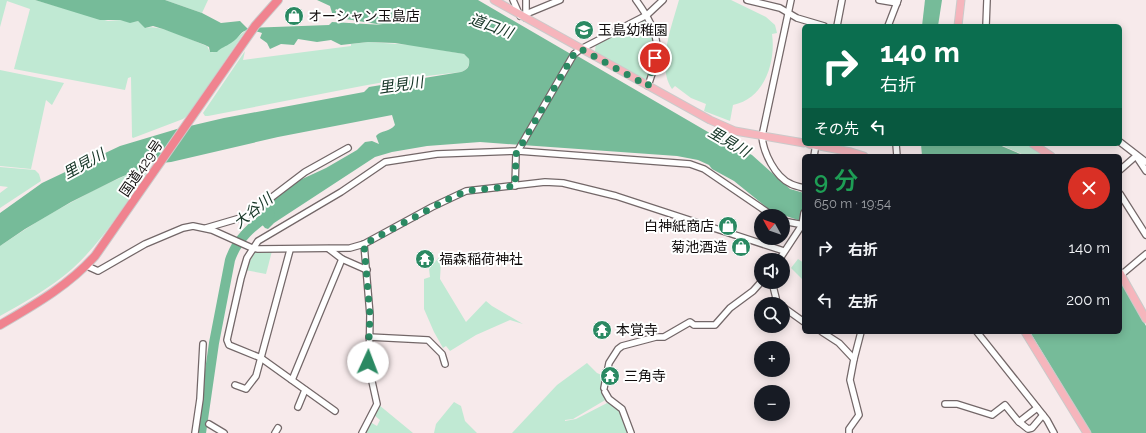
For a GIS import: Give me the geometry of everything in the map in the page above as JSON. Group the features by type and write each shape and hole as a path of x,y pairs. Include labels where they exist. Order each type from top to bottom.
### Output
{"highway":[{"name":"国道429号","path":"0,325 55,292 87,266 105,244 255,26 278,0"}],"main road":[{"path":"494,0 710,120 735,130 802,143"},
{"path":"958,24 961,0"},
{"path":"822,146 858,154"},
{"path":"1036,146 1048,154"},
{"path":"1122,277 1146,319"},
{"path":"1026,334 1087,433"}],"street":[{"path":"513,0 524,16"},
{"path":"524,16 526,0"},
{"path":"524,16 560,0"},
{"path":"636,0 647,15 655,30 657,44 648,86"},
{"path":"515,186 516,154 574,54 647,15 663,0"},
{"path":"747,0 789,12 796,18 817,24"},
{"path":"791,0 762,136 762,143 776,170 791,184 802,187"},
{"path":"837,24 842,0"},
{"path":"879,0 898,2 889,24"},
{"path":"986,24 988,0"},
{"path":"1122,144 1136,156 1146,162"},
{"path":"206,228 247,216 305,172 348,148"},
{"path":"335,411 261,358 229,345 227,340 241,278 252,248 264,236 341,192 385,162 437,154 518,151 696,166 718,178 763,209"},
{"path":"1122,168 1136,156"},
{"path":"1136,156 1146,171"},
{"path":"87,266 94,271 101,269 139,247 174,230 193,226 206,228 225,235 252,248 290,250 350,248 364,244 456,195 473,190 545,182 563,183 609,194 784,251 802,225"},
{"path":"1122,197 1146,235"},
{"path":"790,222 802,224"},
{"path":"362,433 377,404 368,368 369,337 367,270 364,244"},
{"path":"329,249 342,259 367,270"},
{"path":"235,385 248,388 256,376 290,250"},
{"path":"1122,272 1146,254"},
{"path":"292,380 342,259"},
{"path":"631,433 622,409 610,400 605,390 609,363 612,356 622,346 656,337 664,338 690,322 694,325 715,325 730,308 755,289"},
{"path":"790,312 802,321"},
{"path":"825,334 839,343 854,360"},
{"path":"849,433 849,429 859,415 850,380 860,334"},
{"path":"979,334 1043,415 1054,433"},
{"path":"369,337 428,340 442,354 445,364"},
{"path":"195,433 200,399 204,344"},
{"path":"298,406 305,390"},
{"path":"945,404 957,404 992,415 1005,405 1019,422 1025,427 1030,428 1043,415"},
{"path":"1019,422 1037,408"},
{"path":"209,424 224,433"}],"shaded area":[{"path":"0,0 35,0 108,21 138,21 146,28 152,27 167,30 207,46 210,52 216,51 246,30 188,115 183,119 133,138 131,77 128,78 125,90 14,69 30,9 7,1 0,27"},
{"path":"165,0 208,0 202,13"},
{"path":"679,0 731,0 766,17 775,25 777,33 772,34 772,56 766,77 753,95 744,101 733,105 730,121 704,111 706,104 691,98 675,86 672,89 667,80 665,57 669,33"},
{"path":"647,15 657,37 650,82 595,52 596,41"},
{"path":"368,42 413,45 464,54 469,59 469,64 465,70 461,72 401,79 208,116 205,116 203,113 245,51 243,60 351,46 351,44"},
{"path":"0,70 64,83 52,105 46,100 31,169 0,166"},
{"path":"1004,146 1030,146 1040,152 1039,154 1022,154"},
{"path":"152,164 105,233 84,258 46,289 0,316 0,246 36,222 74,201 112,181"},
{"path":"0,167 35,170 39,174 41,181 0,208 0,193 8,187 0,186"},
{"path":"272,251 266,274 245,270 255,252"},
{"path":"440,256 440,279 466,322 486,301 523,324 510,320 476,335 450,351 446,346 443,348 424,309 424,279 430,277 429,269"},
{"path":"798,259 802,262 802,279 791,268"},
{"path":"587,363 597,373 604,376 607,399 573,419 565,421 576,419 609,402 619,408 629,433 512,433 557,385"},
{"path":"454,402 461,406 465,421 477,433 434,433 436,424"},
{"path":"379,405 413,433 364,433 370,422 377,426 380,420 374,415"}],"water":[{"path":"35,0 165,0 202,13 221,23 240,21 247,28 329,25 332,22 383,25 346,19 337,9 335,10 338,14 333,16 330,6 317,0 478,0 720,139 752,155 790,189 802,192 802,221 790,217 790,209 769,209 734,181 712,169 709,165 698,160 677,156 480,142 427,146 392,152 375,157 274,223 268,229 265,228 253,214 300,180 326,168 357,150 365,142 372,141 379,144 376,136 391,129 395,125 392,115 278,137 171,162 152,164 119,178 71,202 25,229 0,246 0,213 42,183 120,146 177,129 224,118 364,92 369,87 461,72 467,69 469,64 469,59 464,54 395,43 368,42 341,45 331,40 317,42 298,39 294,45 281,44 270,49 267,43 260,38 262,33 249,30 243,32 235,40 217,52 210,52 209,47 205,45 163,29 153,26 145,28 138,21 130,23 120,20 100,20"},
{"path":"925,0 942,0 938,24 922,24"},
{"path":"921,146 1002,146 1020,154 922,154"},
{"path":"1122,284 1146,326 1146,433 1091,433 1031,334 1122,334"}],"waterway":[{"name":"大谷川","path":"201,433 214,343 230,260 241,239 257,223 270,214"}],"place":[{"name":"オーシャン玉島店","path":"294,16"},
{"name":"玉島幼稚園","path":"584,30"},
{"name":"白神紙商店","path":"728,226"},
{"name":"菊池酒造","path":"741,247"},
{"name":"福森稲荷神社","path":"425,259"},
{"name":"本覚寺","path":"602,330"},
{"name":"三角寺","path":"610,376"}],"route":[{"path":"368,362 370,315 364,244 432,207 466,191 515,186 516,154 574,54 581,49 648,86 655,58"}],"water label":[{"name":"道口川","path":"491,26"},
{"name":"里見川","path":"401,85"},
{"name":"里見川","path":"729,142"},
{"name":"里見川","path":"84,164"}]}
